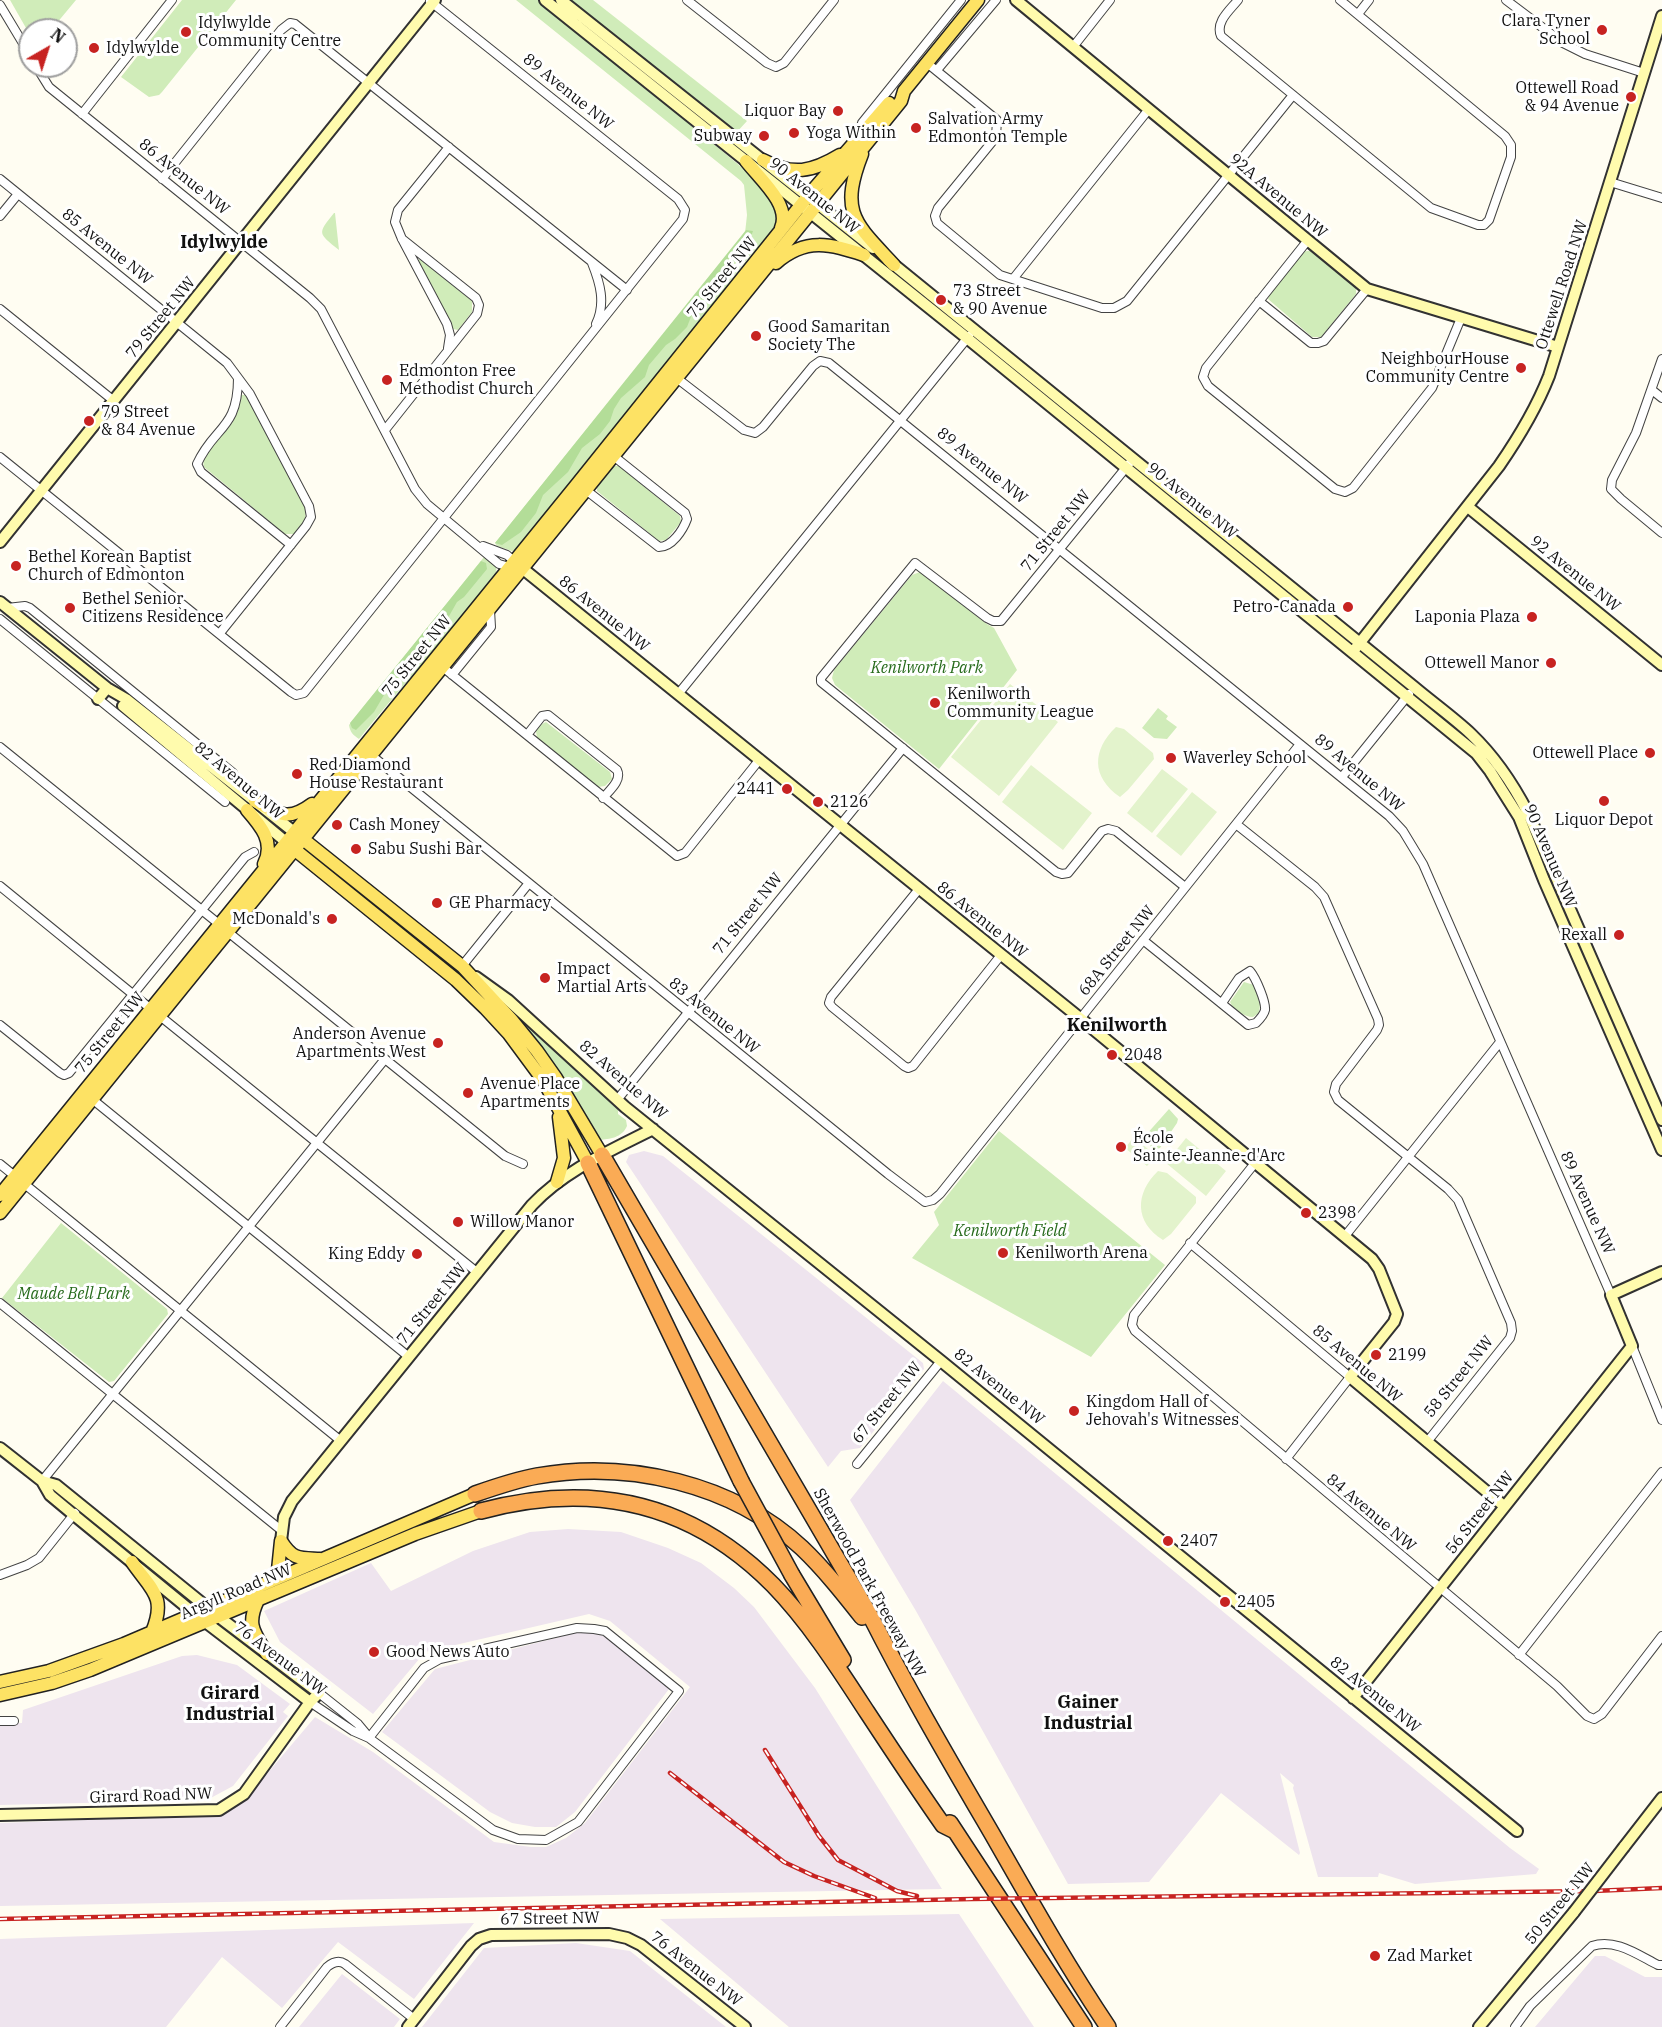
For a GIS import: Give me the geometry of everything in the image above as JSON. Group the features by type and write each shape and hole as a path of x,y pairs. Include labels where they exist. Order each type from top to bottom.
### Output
{"highway":[{"name":"Sherwood Park Freeway NW","path":"602,1155 870,1616 901,1677 1053,1939 1108,2027"},
{"path":"588,1163 741,1481 792,1575 826,1633 1084,2027"},
{"path":"475,1494 537,1476 592,1471 626,1472 665,1478 701,1489 740,1505 777,1527 809,1555 850,1602 901,1677"},
{"path":"481,1511 521,1501 560,1497 600,1499 667,1513 710,1534 729,1547 774,1586 800,1617 846,1680 943,1825 955,1831"},
{"path":"1015,1924 1071,2027"},
{"path":"1053,1939 1118,2027"}],"main road":[{"name":"75 Street NW","path":"299,836 323,797 443,667 516,566 673,375 778,234 810,204 863,140 900,101 904,91 932,67 978,0"},
{"path":"863,140 853,178 851,196 853,211 864,232 894,265"},
{"name":"75 Street NW","path":"673,375 759,277 846,152 863,140"},
{"path":"763,160 780,169 804,170 829,162 846,152"},
{"path":"746,161 782,209 784,219 778,234"},
{"path":"759,277 783,256 803,247 837,246 864,255"},
{"name":"75 Street NW","path":"0,1213 20,1179 299,836 371,756 490,610 516,566"},
{"path":"251,806 285,816 299,813 323,797"},
{"path":"251,806 263,828 268,845 267,859 254,882"},
{"name":"82 Avenue NW","path":"299,836 462,966 511,1018 537,1051 556,1078 602,1155"},
{"name":"75 Street NW","path":"224,928 254,882 291,846"},
{"name":"82 Avenue NW","path":"291,846 471,994 509,1034 543,1080 588,1163"},
{"name":"75 Street NW","path":"0,1195 20,1179 92,1099 156,1012"},
{"path":"557,1104 564,1158 557,1182"},
{"name":"Argyll Road NW","path":"0,1682 71,1664 152,1632 475,1494"},
{"name":"Argyll Road NW","path":"0,1695 34,1688 76,1675 415,1534 481,1511"},
{"path":"281,1536 289,1553 296,1557 323,1559"},
{"path":"267,1583 278,1570 281,1536"},
{"path":"132,1562 156,1597 159,1612 152,1632"},
{"path":"258,1600 252,1612 251,1622 267,1654"}],"street":[{"path":"82,114 172,0"},
{"name":"90 Avenue NW","path":"545,0 746,161 894,265 971,334"},
{"name":"90 Avenue NW","path":"561,0 763,160 864,255 971,334 1411,692 1476,753 1519,817 1544,880 1662,1150"},
{"path":"687,0 767,63 776,67 784,63 834,0"},
{"name":"75 Street NW","path":"863,140 862,123 961,0"},
{"name":"75 Street NW","path":"932,67 996,0"},
{"name":"92A Avenue NW","path":"1016,0 1367,289 1558,347"},
{"path":"1073,47 1110,0"},
{"path":"1238,0 1220,24 1218,29 1221,36 1431,208 1478,225 1484,225 1489,220 1511,157 1511,145 1505,136 1340,0"},
{"path":"1358,14 1369,0"},
{"path":"1506,0 1563,43 1585,54 1644,73"},
{"name":"79 Street NW","path":"0,542 370,83 433,1"},
{"name":"89 Avenue NW","path":"433,1 678,199 685,210 683,219 627,290"},
{"path":"0,5 18,35"},
{"name":"Ottewell Road NW","path":"1356,647 1468,507 1520,436 1540,397 1558,347 1662,16"},
{"path":"0,457 296,694 304,693 627,290 301,27 290,23 281,30 162,178"},
{"path":"932,67 997,120 998,129 996,137 939,208 935,216 937,223 1000,275 1102,308 1114,308 1128,301 1293,95"},
{"name":"86 Avenue NW","path":"43,78 49,87 310,297 321,309 415,489 427,504 476,543 507,555 516,566 679,693 1081,1018 1372,1259 1397,1314 1394,1322 1350,1377"},
{"path":"1013,279 1149,109"},
{"path":"448,348 450,335 447,324 395,222 398,210 449,147"},
{"name":"85 Avenue NW","path":"0,179 177,322 226,363 238,378 250,394 309,506 311,516 291,545"},
{"path":"1610,182 1662,198"},
{"path":"0,216 18,194"},
{"path":"385,430 477,314 479,305 476,298 402,238"},
{"path":"1308,240 1206,368 1203,377 1208,386 1335,489 1345,492 1353,488 1432,388 1461,318"},
{"path":"592,261 600,285 601,303 600,316 593,331"},
{"path":"1259,301 1311,343 1318,344 1324,341 1367,289"},
{"path":"0,309 114,401"},
{"path":"679,693 971,334"},
{"path":"1662,359 1636,433 1612,480 1611,489 1662,533"},
{"name":"89 Avenue NW","path":"673,375 744,430 755,433 763,427 813,366 820,361 829,363 1389,816 1402,831 1423,864 1611,1295 1662,1420"},
{"path":"220,633 291,545 201,472 197,464 201,455 229,422 235,410 238,378"},
{"path":"1652,390 1662,398"},
{"path":"582,487 659,547 670,544 686,524 685,513 610,453"},
{"name":"71 Street NW","path":"617,1100 903,748 821,682 821,678 915,563 987,618 1000,621 1130,463"},
{"name":"92 Avenue NW","path":"1468,507 1662,665"},
{"name":"82 Avenue NW","path":"4,605 107,688 126,699 239,788"},
{"name":"82 Avenue NW","path":"4,605 30,608 233,773 239,788 251,806 291,846"},
{"name":"82 Avenue NW","path":"0,619 225,802"},
{"path":"443,667 674,855 681,856 760,759"},
{"path":"98,699 107,688"},
{"name":"82 Avenue NW","path":"107,688 121,705 251,806 299,836"},
{"path":"1342,777 1411,692"},
{"name":"90 Avenue NW","path":"1411,692 1472,735 1494,760 1518,795 1658,1100 1662,1120"},
{"path":"527,735 542,717 548,715 617,770 618,778 603,798"},
{"name":"68A Street NW","path":"931,1202 940,1194 1300,744"},
{"path":"0,747 505,1156 523,1164"},
{"path":"903,748 1056,872 1068,873 1102,831 1108,830 1116,831 1185,887"},
{"name":"83 Avenue NW","path":"371,756 920,1199 931,1202"},
{"path":"1236,824 1324,897 1379,1025 1336,1084 1334,1092 1338,1100 1408,1157"},
{"name":"75 Street NW","path":"0,1025 60,1073 66,1075 245,857 254,852"},
{"path":"462,966 529,883"},
{"path":"0,886 478,1273"},
{"path":"919,888 828,1003 832,1007 908,1068 913,1066 1001,955"},
{"path":"1143,940 1248,1024 1252,1025 1261,1018 1265,1007 1254,975 1249,971 1239,978 1222,1003"},
{"name":"82 Avenue NW","path":"462,966 508,1000 617,1100 1517,1831"},
{"path":"1345,1236 1500,1042"},
{"path":"42,1481 385,1059"},
{"path":"92,1099 409,1357"},
{"path":"1642,1107 1658,1100"},
{"name":"71 Street NW","path":"281,1536 284,1517 290,1505 532,1205 557,1182 602,1155 653,1129"},
{"name":"58 Street NW","path":"1408,1157 1448,1189 1458,1200 1511,1323 1512,1331 1510,1338 1427,1442"},
{"path":"1190,1243 1255,1163"},
{"path":"0,1164 341,1441"},
{"name":"85 Avenue NW","path":"1190,1243 1504,1506"},
{"name":"84 Avenue NW","path":"1190,1243 1134,1315 1132,1325 1135,1331 1557,1686 1587,1716 1594,1719 1602,1714 1662,1636"},
{"path":"1611,1295 1662,1272"},
{"path":"0,1304 113,1394 281,1536"},
{"name":"56 Street NW","path":"1353,1698 1632,1346"},
{"name":"67 Street NW","path":"857,1464 940,1361"},
{"path":"1286,1459 1350,1377"},
{"name":"76 Avenue NW","path":"0,1448 42,1481 50,1495 74,1515 195,1614 310,1702 352,1731 369,1738 493,1830 518,1839 546,1840 578,1822 679,1691 605,1631 584,1627 429,1663 369,1738"},
{"path":"1519,1655 1662,1472"},
{"name":"76 Avenue NW","path":"42,1481 56,1485 219,1617 358,1724 369,1738"},
{"path":"0,1575 19,1569 39,1558 81,1506"},
{"name":"Girard Road NW","path":"0,1815 219,1810 244,1794 318,1693"},
{"path":"0,1721 14,1721"},
{"name":"50 Street NW","path":"1479,2027 1574,1912 1662,1798"},
{"name":"67 Street NW","path":"411,2023 478,1939 486,1936 602,1933 627,1938"},
{"name":"76 Avenue NW","path":"627,1938 647,1949 745,2027"},
{"path":"1515,2027 1530,2006 1592,1946 1610,1943 1661,1966"},
{"path":"280,2027 327,1967 336,1962 345,1964 411,2023"}],"shaded area":[{"path":"644,1151 663,1156 923,1363 924,1369 860,1448 841,1451 828,1467 626,1162 629,1155"},
{"path":"943,1381 1510,1848 1539,1869 1536,1874 1415,1884 1379,1873 1378,1877 1318,1877 1294,1785 1280,1773 1299,1855 1221,1793 1149,1882 1068,1884 916,1611 850,1500"},
{"path":"568,1529 621,1532 668,1548 701,1563 734,1588 754,1607 815,1688 942,1889 0,1906 0,1823 224,1815 245,1800 315,1717 373,1752 494,1842 546,1847 566,1838 585,1823 690,1687 610,1621 589,1614 425,1652 373,1714 280,1642 264,1611 371,1563 391,1591 473,1551 530,1532"},
{"path":"575,1633 604,1636 669,1689 575,1812 556,1827 535,1827 512,1823 490,1812 382,1732 435,1669"},
{"path":"197,1655 237,1665 290,1704 283,1712 288,1716 233,1786 207,1800 0,1805 0,1724 22,1723 23,1710 182,1656"},
{"path":"959,1914 1034,2027 789,2027 660,1919"},
{"path":"474,1923 414,1999 338,1942 282,2008 222,1957 166,2027 0,2027 0,1939"},
{"path":"576,1943 630,1951 726,2027 422,2027 484,1948"},
{"path":"1595,1956 1605,1956 1645,1977 1662,1977 1662,2027 1535,2027"},
{"path":"342,1974 400,2019 394,2027 299,2027"}],"green space":[{"path":"10,0 76,0 61,18 20,18"},
{"path":"182,0 236,0 162,92 149,97 121,77"},
{"path":"516,0 540,0 670,105 758,181 779,207 778,226 753,252 723,293 519,549 512,551 497,546 495,543 745,233 747,215 744,185 741,181"},
{"path":"568,0 593,0 747,121 736,133"},
{"path":"335,213 339,250 322,233"},
{"path":"746,230 753,231 749,242 711,291 696,304 687,327 666,345 649,365 645,377 621,398 610,421 600,434 582,448 568,472 543,495 536,513 521,532 502,545 495,543"},
{"path":"1311,251 1356,288 1356,294 1321,337 1312,337 1268,299 1303,252"},
{"path":"420,259 472,301 472,312 458,330 453,329 417,261"},
{"path":"241,395 247,395 306,508 305,520 294,534 285,534 204,467 209,449 234,420"},
{"path":"619,466 680,516 681,522 666,540 659,541 597,491 597,484 610,467"},
{"path":"484,557 496,567 497,576 359,739 357,738 353,735 349,725"},
{"path":"481,561 486,563 487,569 464,597 457,602 440,632 426,640 421,651 399,675 374,712 356,730 352,728 350,723"},
{"name":"Kenilworth Park","path":"920,572 994,628 1017,670 939,769 835,685 832,678 834,670 912,575"},
{"path":"1010,684 1058,722 999,796 951,757"},
{"path":"1158,708 1168,716 1166,719 1177,727 1167,739 1154,738 1142,728"},
{"path":"546,722 610,772 612,779 605,786 598,787 537,738 536,731"},
{"path":"1116,727 1124,729 1153,753 1154,759 1120,797 1104,781 1098,763 1102,745"},
{"path":"1031,765 1092,813 1063,850 1002,802"},
{"path":"1162,769 1188,789 1152,833 1127,813"},
{"path":"1192,792 1217,812 1181,856 1156,836"},
{"path":"1244,982 1254,985 1260,1005 1259,1013 1253,1017 1246,1016 1234,1008 1230,1002"},
{"path":"506,1004 618,1110 618,1114 626,1120 627,1126 622,1133 600,1140 544,1050"},
{"path":"1169,1109 1178,1119 1177,1123 1160,1148 1155,1149 1150,1146 1151,1143 1146,1140 1145,1136"},
{"name":"Kenilworth Field","path":"999,1131 1165,1265 1091,1357 912,1258 939,1225 934,1212"},
{"path":"1134,1137 1156,1156 1147,1166 1125,1148"},
{"path":"1186,1138 1226,1171 1206,1196 1166,1163"},
{"path":"1158,1171 1167,1173 1196,1197 1196,1203 1171,1234 1163,1240 1147,1225 1141,1207 1145,1189"},
{"name":"Maude Bell Park","path":"61,1223 167,1309 168,1314 114,1381 109,1382 2,1298"}],"railway":[{"path":"765,1750 819,1836 838,1860 897,1891 917,1896"},
{"path":"670,1773 784,1862 814,1876 875,1898"},
{"path":"0,1919 972,1899 1594,1891 1662,1888"}],"place":[{"name":"Clara Tyner School","path":"1602,30"},
{"name":"Idylwylde Community Centre","path":"186,32"},
{"name":"Idylwylde","path":"94,48"},
{"name":"Ottewell Road & 94 Avenue","path":"1631,97"},
{"name":"Liquor Bay","path":"838,111"},
{"name":"Salvation Army Edmonton Temple","path":"916,128"},
{"name":"Yoga Within","path":"794,133"},
{"name":"Subway","path":"764,136"},
{"name":"73 Street & 90 Avenue","path":"941,300"},
{"name":"Good Samaritan Society The","path":"756,336"},
{"name":"NeighbourHouse Community Centre","path":"1521,368"},
{"name":"Edmonton Free Methodist Church","path":"387,380"},
{"name":"79 Street & 84 Avenue","path":"89,421"},
{"name":"Bethel Korean Baptist Church of Edmonton","path":"16,566"},
{"name":"Petro-Canada","path":"1348,607"},
{"name":"Bethel Senior Citizens Residence","path":"70,608"},
{"name":"Laponia Plaza","path":"1532,617"},
{"name":"Ottewell Manor","path":"1551,663"},
{"name":"Kenilworth Community League","path":"935,703"},
{"name":"Ottewell Place","path":"1650,753"},
{"name":"Waverley School","path":"1171,758"},
{"name":"Red Diamond House Restaurant","path":"297,774"},
{"name":"2441","path":"787,789"},
{"name":"Liquor Depot","path":"1604,801"},
{"name":"2126","path":"818,802"},
{"name":"Cash Money","path":"337,825"},
{"name":"Sabu Sushi Bar","path":"356,849"},
{"name":"GE Pharmacy","path":"437,903"},
{"name":"McDonald's","path":"332,919"},
{"name":"Rexall","path":"1619,935"},
{"name":"Impact Martial Arts","path":"545,978"},
{"name":"Anderson Avenue Apartments West","path":"438,1043"},
{"name":"2048","path":"1112,1055"},
{"name":"Avenue Place Apartments","path":"468,1093"},
{"name":"École Sainte-Jeanne-d'Arc","path":"1121,1147"},
{"name":"2398","path":"1306,1213"},
{"name":"Willow Manor","path":"458,1222"},
{"name":"Kenilworth Arena","path":"1003,1253"},
{"name":"King Eddy","path":"417,1254"},
{"name":"2199","path":"1376,1355"},
{"name":"Kingdom Hall of Jehovah's Witnesses","path":"1074,1411"},
{"name":"2407","path":"1168,1541"},
{"name":"2405","path":"1225,1602"},
{"name":"Good News Auto","path":"374,1652"},
{"name":"Zad Market","path":"1375,1956"}],"district":[{"name":"Idylwylde","path":"224,243"},
{"name":"Kenilworth","path":"1117,1026"},
{"name":"Girard Industrial","path":"230,1704"},
{"name":"Gainer Industrial","path":"1088,1713"}]}
